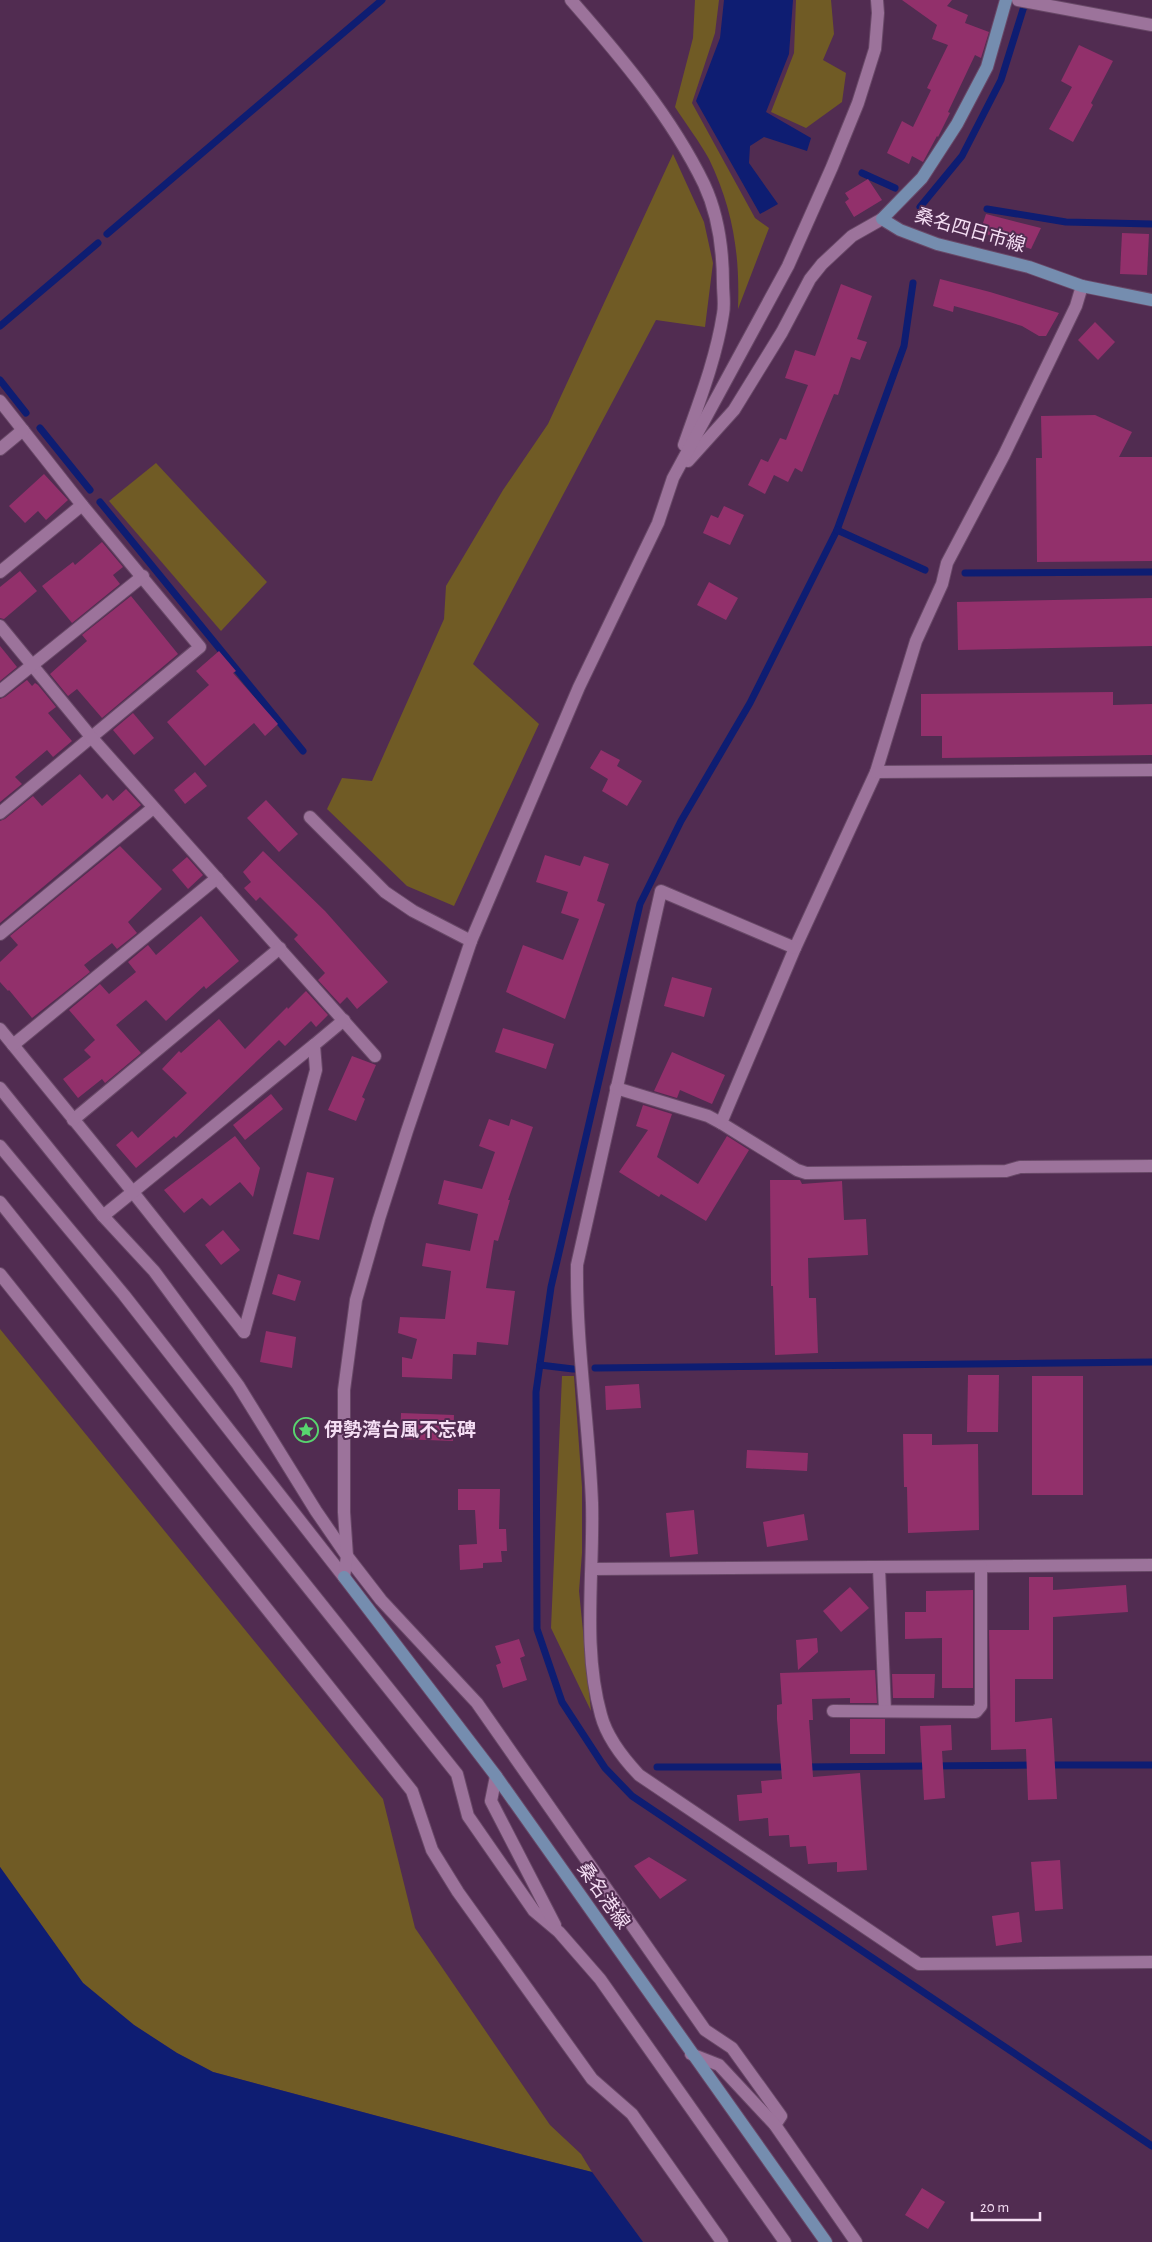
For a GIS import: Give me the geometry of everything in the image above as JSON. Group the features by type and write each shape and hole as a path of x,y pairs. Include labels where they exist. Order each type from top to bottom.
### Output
{"main road":[{"name":"桑名四日市線","path":"1006,0 987,67 956,124 922,178 882,219 900,230 937,244 1029,267 1082,286 1152,300"},
{"name":"桑名港線","path":"344,1577 496,1776 691,2054 826,2242"}],"street":[{"path":"344,1577 347,1556 344,1512 344,1390 356,1300 401,1149 472,940 579,687 658,523 708,375 723,313 723,262 719,236 704,185 682,144 618,54 571,0"},
{"path":"673,478 788,266 832,167 858,103 875,49 878,13 877,0"},
{"path":"1018,0 1152,25"},
{"path":"673,478 734,410 782,332 810,279 822,264 852,236 882,219"},
{"path":"721,1123 795,948 876,772 916,641 942,584 947,563 1004,455 1072,315 1082,286"},
{"path":"0,401 82,505 200,647 0,813"},
{"path":"0,449 23,430"},
{"path":"0,572 82,505"},
{"path":"0,691 142,576"},
{"path":"0,626 92,738 153,808 375,1056"},
{"path":"876,772 1152,770"},
{"path":"0,934 153,808"},
{"path":"310,817 385,892 414,911 472,940"},
{"path":"13,1045 217,878"},
{"path":"795,948 661,891 577,1265 576,1314 592,1502 593,1569 590,1594 594,1681 601,1717 624,1759 639,1775 919,1964 1152,1962"},
{"path":"73,1120 280,948"},
{"path":"103,1216 132,1190 344,1020"},
{"path":"0,1029 132,1190 244,1332 316,1070 314,1045"},
{"path":"0,1088 103,1216 154,1272 238,1385 316,1511 347,1556 381,1600 477,1703 705,2030 732,2048 781,2116 775,2125"},
{"path":"616,1088 708,1116 797,1170 806,1173 1006,1172 1020,1167 1152,1166"},
{"path":"0,1146 124,1294 344,1577"},
{"path":"0,1202 457,1774 468,1816 534,1911 559,1932 600,1979 785,2242"},
{"path":"0,1274 412,1792 432,1850 458,1892 592,2079 632,2114 722,2242"},
{"path":"593,1569 1152,1565"},
{"path":"833,1711 976,1712 981,1706 981,1567"},
{"path":"879,1568 885,1711"},
{"path":"496,1776 491,1801 559,1932"},
{"path":"691,2054 719,2065 775,2125 856,2242"}],"shaded area":[{"path":"695,0 719,0 715,33 692,103 755,218 769,228 738,309 736,251 724,196 709,159 675,107 693,38"},
{"path":"724,0 793,0 789,54 766,112 811,138 807,151 764,137 750,146 749,163 778,204 760,214 696,101 720,38"},
{"path":"796,0 831,0 834,34 823,60 846,73 842,102 806,128 771,112 794,53"},
{"path":"673,154 704,222 713,263 705,327 656,320 473,664 539,724 454,906 407,886 327,809 342,778 372,781 444,619 446,586 503,490 548,424"},
{"path":"156,463 267,582 221,631 109,501"},
{"path":"0,1329 383,1799 415,1928 550,2125 581,2154 592,2172 213,2072 177,2053 134,2025 83,1983 0,1867"},
{"path":"562,1376 574,1376 582,1487 582,1553 579,1591 591,1711 551,1628"},
{"path":"0,1867 83,1983 134,2025 177,2053 213,2072 592,2172 643,2242 0,2242"}],"building":[{"path":"902,0 952,0 947,6 968,15 965,23 989,32 981,58 975,55 948,112 950,113 923,162 912,156 909,164 887,153 902,121 913,127 931,90 927,88 948,45 932,39 937,25"},
{"path":"1079,45 1113,61 1091,103 1093,105 1073,142 1049,129 1072,87 1061,81"},
{"path":"868,179 882,200 854,217 845,202 849,199 845,193"},
{"path":"986,214 1041,228 1031,249 980,232"},
{"path":"1122,233 1149,234 1147,275 1120,274"},
{"path":"940,279 1059,313 1046,336 1039,336 1022,326 990,316 954,306 953,312 933,306"},
{"path":"841,284 872,296 857,339 867,342 860,360 851,357 838,395 834,394 802,472 795,468 788,482 774,475 765,494 748,485 761,459 768,462 780,438 786,440 808,385 785,378 795,350 815,356"},
{"path":"1095,322 1115,342 1098,360 1078,340"},
{"path":"1095,415 1132,432 1119,457 1152,457 1152,561 1037,562 1036,458 1042,458 1041,416"},
{"path":"44,474 68,500 46,520 38,511 25,523 9,506"},
{"path":"724,506 744,515 730,545 703,533 711,515 718,518"},
{"path":"102,542 123,567 113,575 120,584 72,623 42,586 73,562 75,565"},
{"path":"20,571 37,591 4,619 0,618 0,587"},
{"path":"709,582 738,598 726,620 697,605"},
{"path":"131,596 178,654 102,718 77,689 68,696 50,674 87,641 82,635"},
{"path":"1152,598 1152,646 958,650 957,602"},
{"path":"0,646 17,667 0,681"},
{"path":"219,651 236,671 233,673 278,724 265,736 254,723 205,766 167,722 209,685 196,671"},
{"path":"27,680 32,686 35,683 38,685 56,707 48,713 72,741 53,757 47,750 15,777 22,784 0,802 0,699"},
{"path":"1113,692 1113,705 1152,704 1152,755 942,758 942,736 921,736 921,694"},
{"path":"133,713 154,738 134,755 113,730"},
{"path":"601,750 620,760 617,766 642,781 627,806 602,791 608,779 590,768"},
{"path":"195,772 207,786 185,804 174,790"},
{"path":"80,774 102,799 107,794 113,801 126,789 141,805 0,923 0,821 33,796 42,806"},
{"path":"266,800 298,834 279,852 247,818"},
{"path":"120,846 162,889 128,922 137,933 117,949 112,943 84,965 90,972 32,1018 0,982 0,962 18,945 10,936"},
{"path":"263,851 325,911 388,982 357,1009 347,997 340,1004 318,980 325,973 294,939 298,935 260,897 256,901 244,888 251,882 243,872"},
{"path":"545,855 580,866 584,856 609,864 597,901 605,904 565,1019 506,992 523,945 563,960 579,919 561,913 568,892 536,882"},
{"path":"187,857 203,875 188,889 172,870"},
{"path":"201,916 239,961 206,989 204,986 166,1021 146,1000 116,1025 141,1053 105,1083 102,1079 78,1098 63,1079 91,1057 84,1050 95,1040 69,1010 100,984 109,994 136,972 128,962 148,945 156,955"},
{"path":"672,977 712,988 704,1017 664,1006"},
{"path":"306,991 328,1015 316,1027 311,1021 285,1046 279,1040 176,1138 174,1136 136,1168 116,1145 132,1131 138,1138 187,1093 162,1069 179,1051 181,1053 219,1019 245,1049"},
{"path":"503,1028 554,1044 546,1069 495,1052"},
{"path":"672,1052 725,1075 712,1104 680,1090 677,1098 654,1091"},
{"path":"352,1056 376,1065 362,1097 365,1099 356,1121 328,1110"},
{"path":"271,1094 283,1109 245,1140 233,1125"},
{"path":"643,1105 672,1114 657,1157 698,1184 727,1136 749,1150 706,1221 661,1194 659,1197 619,1172 648,1130 636,1126"},
{"path":"489,1119 509,1126 511,1119 533,1127 508,1200 510,1200 498,1241 494,1240 486,1288 515,1291 508,1345 477,1342 476,1355 453,1354 452,1379 402,1377 402,1357 412,1359 417,1339 398,1333 400,1317 445,1319 451,1271 422,1266 426,1243 470,1251 478,1214 438,1204 444,1180 482,1189 495,1152 479,1146"},
{"path":"235,1136 260,1168 253,1197 240,1182 210,1206 202,1198 184,1213 164,1190"},
{"path":"307,1172 334,1178 319,1240 293,1234"},
{"path":"770,1180 800,1180 802,1184 842,1181 844,1220 866,1219 868,1255 808,1258 809,1298 816,1298 818,1353 775,1355 773,1286 771,1286"},
{"path":"223,1230 240,1250 221,1265 205,1245"},
{"path":"278,1274 301,1281 295,1301 272,1294"},
{"path":"266,1331 296,1337 292,1368 260,1362"},
{"path":"968,1375 999,1375 998,1432 967,1432"},
{"path":"1032,1376 1083,1376 1083,1495 1032,1495"},
{"path":"639,1384 641,1408 606,1410 605,1386"},
{"path":"401,1413 454,1415 453,1441 400,1439"},
{"path":"903,1434 932,1434 932,1445 978,1444 979,1530 908,1533 907,1487 904,1487"},
{"path":"747,1450 808,1453 807,1471 746,1468"},
{"path":"458,1489 500,1489 499,1529 506,1529 507,1551 501,1551 502,1562 483,1563 483,1568 460,1570 459,1545 477,1544 475,1510 458,1510"},
{"path":"694,1510 698,1554 670,1557 666,1513"},
{"path":"804,1514 808,1540 767,1547 763,1522"},
{"path":"1029,1577 1053,1577 1053,1590 1126,1585 1128,1612 1053,1617 1053,1679 1015,1679 1015,1722 1052,1718 1057,1799 1028,1800 1026,1749 991,1750 989,1630 1029,1630"},
{"path":"850,1587 869,1608 841,1632 823,1611"},
{"path":"973,1590 973,1688 942,1688 942,1638 905,1639 905,1612 926,1612 926,1591"},
{"path":"817,1638 818,1652 798,1670 796,1640"},
{"path":"519,1639 525,1656 520,1658 527,1680 503,1688 496,1665 501,1663 495,1646"},
{"path":"875,1670 877,1703 850,1703 850,1698 812,1699 813,1720 809,1720 813,1777 860,1773 867,1870 837,1872 837,1862 808,1864 806,1846 790,1847 789,1835 769,1836 768,1818 739,1821 737,1795 762,1793 761,1781 782,1779 777,1719 777,1705 782,1704 780,1673"},
{"path":"892,1674 935,1674 934,1698 893,1698"},
{"path":"850,1719 885,1719 885,1754 850,1754"},
{"path":"951,1725 952,1750 942,1751 945,1798 924,1800 920,1726"},
{"path":"649,1857 687,1880 660,1899 634,1866"},
{"path":"1060,1860 1063,1909 1035,1911 1031,1862"},
{"path":"1019,1912 1022,1942 996,1946 992,1916"},
{"path":"922,2188 945,2202 928,2229 905,2215"}],"waterway":[{"path":"107,234 382,0"},
{"path":"920,207 962,156 1001,80 1026,0"},
{"path":"862,173 895,188"},
{"path":"987,209 1066,222 1152,224"},
{"path":"0,326 98,243"},
{"path":"913,283 904,346 837,530 750,703 681,821 640,904 551,1287 536,1392 537,1629 562,1702 605,1768 632,1796 1152,2146"},
{"path":"0,380 26,413"},
{"path":"40,428 90,490"},
{"path":"100,502 303,751"},
{"path":"837,530 925,570"},
{"path":"965,573 1152,572"},
{"path":"595,1368 1152,1362"},
{"path":"540,1365 573,1369"},
{"path":"803,1767 1034,1765"},
{"path":"1048,1765 1152,1765"},
{"path":"657,1767 789,1767"}],"place":[{"name":"伊勢湾台風不忘碑","path":"306,1430"}]}
